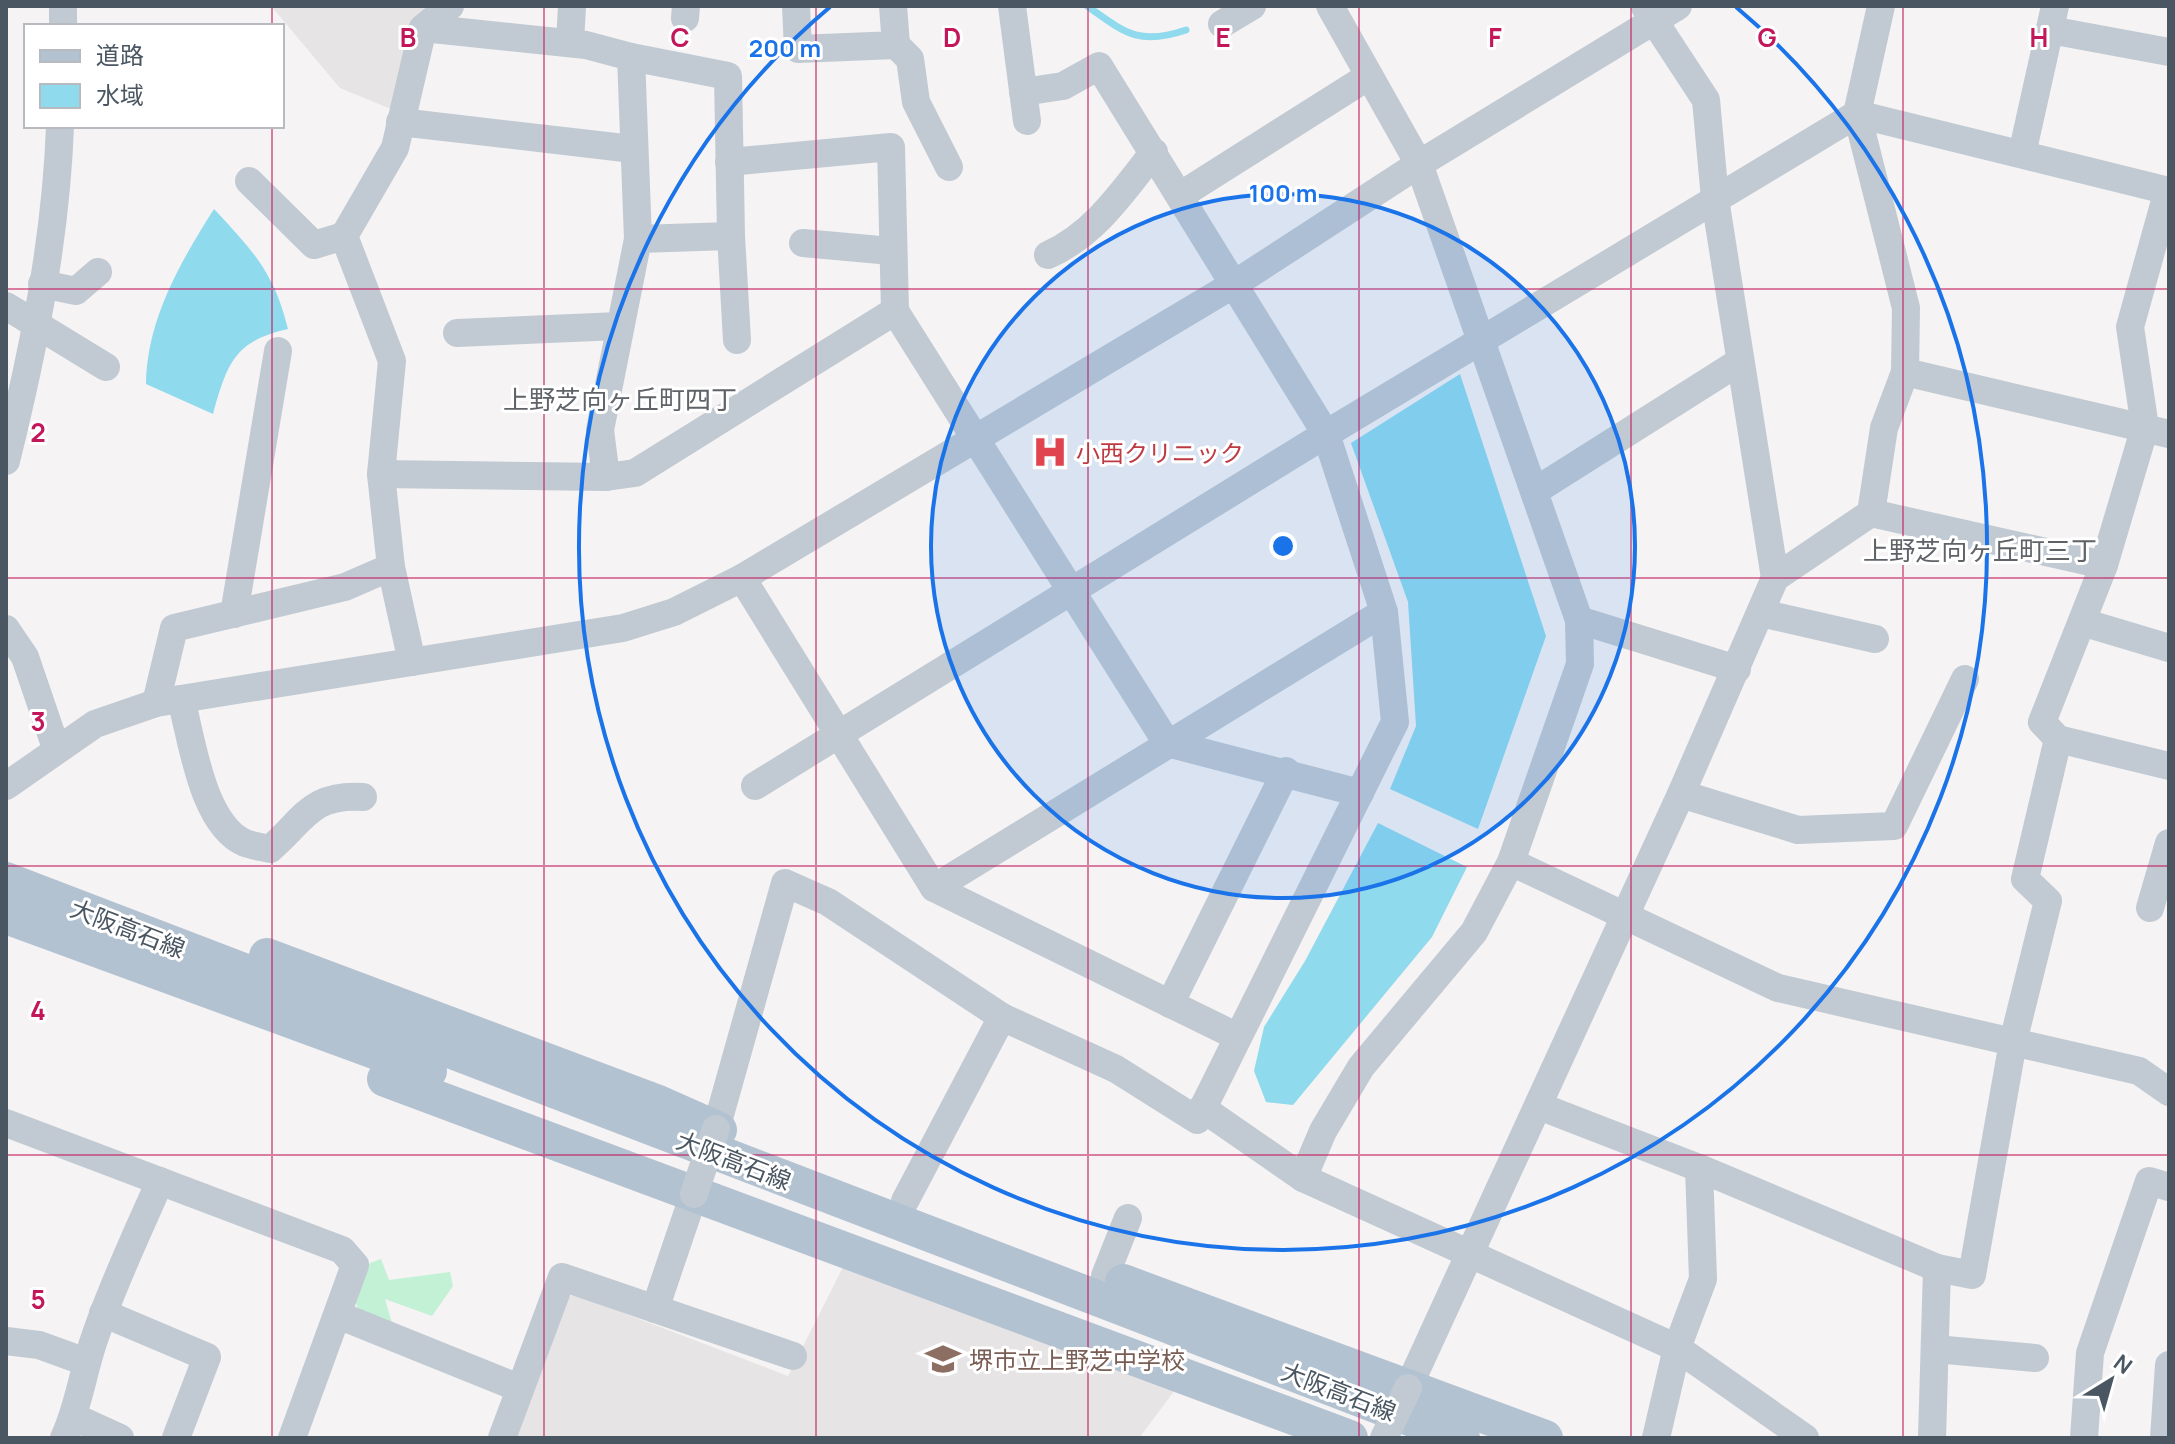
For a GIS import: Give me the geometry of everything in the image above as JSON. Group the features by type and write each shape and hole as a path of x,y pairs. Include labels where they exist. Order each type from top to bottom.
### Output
{"main road":[{"name":"大阪高石線","path":"6,880 135,948 1410,1438"},
{"name":"大阪高石線","path":"6,916 135,948 1462,1438"},
{"path":"1350,1438 190,1006 157,990 135,948 244,947 656,1102 716,1129 905,1201 1545,1438"}],"street":[{"path":"249,181 314,245 344,236 395,148 423,28 450,6"},
{"path":"570,43 572,6"},
{"path":"796,6 798,49 896,45"},
{"path":"893,6 896,45 910,59 916,102 949,167"},
{"path":"1012,6 1027,121"},
{"path":"1222,24 1252,6"},
{"path":"1303,1178 1323,1131 1361,1067 1474,932 1511,862 1580,664 1579,620 1419,164 1330,6"},
{"path":"6,786 56,748 95,724 168,701 623,628 674,612 742,578 975,436 1236,283 1649,13 1678,6"},
{"path":"1871,513 1884,428 1905,372 1906,308 1857,114 1881,6"},
{"path":"1384,1438 1626,915 1775,578 1715,199 1706,100 1649,13"},
{"path":"2022,154 2053,18 2169,52"},
{"path":"423,28 570,43 728,76 731,236 737,340"},
{"path":"606,477 600,430 638,239 631,57"},
{"path":"1023,92 1063,86 1099,66 1236,283 1326,434 1384,612 1395,722 1199,1114"},
{"path":"1181,195 1369,76"},
{"path":"755,786 1326,434 1857,114 2169,190 2130,327 2157,431 2042,722 2058,739 2169,766"},
{"path":"400,122 633,149"},
{"path":"6,461 36,324 51,228 60,128"},
{"path":"729,162 891,147 934,136"},
{"path":"891,147 891,251 895,311 1167,743 1286,771 1360,793"},
{"path":"1048,255 1068,246 1107,211 1154,152"},
{"path":"344,236 392,361 381,474 391,567 412,662"},
{"path":"638,239 731,236"},
{"path":"803,243 891,251"},
{"path":"42,284 76,291 98,272"},
{"path":"6,306 106,367"},
{"path":"381,474 606,477 635,473 895,311"},
{"path":"457,333 619,326"},
{"path":"234,614 278,351"},
{"path":"1535,491 1739,362"},
{"path":"1905,372 2157,431"},
{"path":"1775,578 1871,513 2104,565"},
{"path":"363,797 327,799 299,816 270,849 244,842 221,823 168,701 174,628 345,587 391,567"},
{"path":"742,578 934,888 1236,1036"},
{"path":"934,888 1384,612"},
{"path":"1761,613 1875,639"},
{"path":"1579,620 1737,669"},
{"path":"2082,622 2169,648"},
{"path":"6,629 25,657 56,748"},
{"path":"1681,794 1798,830 1894,826 1965,679"},
{"path":"1539,1106 1699,1168 1937,1268 1972,1275 2013,1042 2048,901 2025,879 2058,739"},
{"path":"1170,1004 1286,771"},
{"path":"2150,908 2169,843"},
{"path":"1511,862 1778,988 2139,1071 2169,1092"},
{"path":"655,1309 716,1129 785,883 828,902 1002,1017 1116,1069 1199,1114 1303,1178 1470,1257 1677,1348 1805,1438"},
{"path":"905,1201 1002,1017"},
{"path":"6,1123 342,1250 355,1265 292,1438"},
{"path":"1656,1438 1677,1348 1703,1279 1699,1168"},
{"path":"120,1438 69,1428 86,1362 103,1313 160,1181"},
{"path":"2084,1438 2090,1353 2149,1181 2169,1187"},
{"path":"1105,1276 1128,1218"},
{"path":"1932,1438 1937,1268"},
{"path":"502,1438 562,1277 793,1356"},
{"path":"103,1313 207,1357 176,1438"},
{"path":"338,1315 519,1388"},
{"path":"6,1341 39,1345 86,1362"},
{"path":"1935,1349 2035,1358"},
{"path":"2164,1438 2169,1365"}],"shaded area":[{"path":"271,6 435,6 391,109 340,88"},
{"name":"堺市立上野芝中学校","path":"843,1267 1175,1390 1139,1438 516,1438 565,1300 574,1294 788,1376"}],"green space":[{"path":"381,1259 389,1280 450,1272 453,1286 432,1316 385,1299 392,1323 358,1309 355,1299 370,1263"}],"water":[{"path":"214,209 240,237 269,277 288,329 255,340 236,357 223,381 213,414 146,384 152,337 159,314 189,250"},
{"path":"1460,374 1546,636 1478,829 1390,789 1416,726 1408,602 1351,443"},
{"path":"1378,823 1467,867 1432,937 1293,1105 1266,1102 1254,1071 1264,1027 1305,961"}],"waterway":[{"path":"1087,6 1123,30 1144,37 1186,30"}],"place":[{"name":"小西クリニック","path":"1050,452"},
{"name":"堺市立上野芝中学校","path":"943,1359"}],"district":[{"name":"上野芝向ヶ丘町四丁","path":"620,399"},
{"name":"上野芝向ヶ丘町三丁","path":"1980,550"}]}
